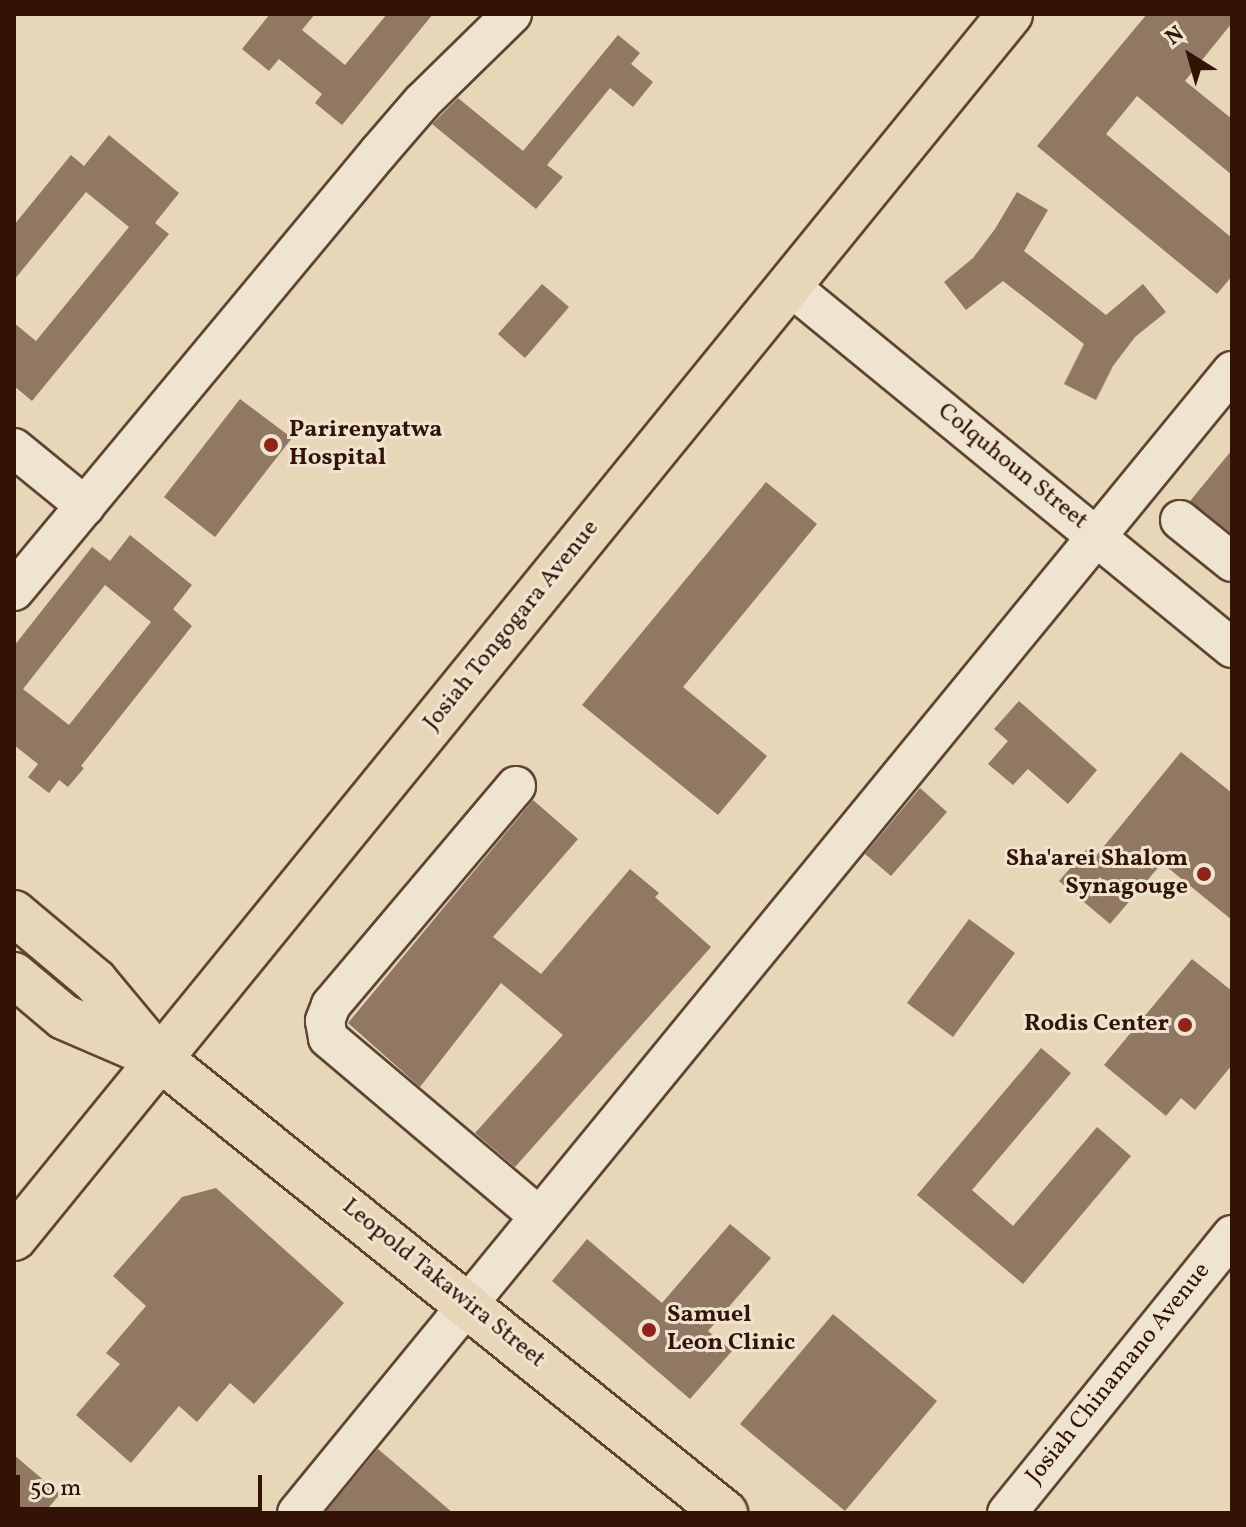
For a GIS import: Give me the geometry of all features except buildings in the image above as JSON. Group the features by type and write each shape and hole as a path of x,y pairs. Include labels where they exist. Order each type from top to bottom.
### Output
{"main road":[{"name":"Josiah Tongogara Avenue","path":"14,1238 158,1057 791,287 1010,14"},
{"path":"14,913 95,981 158,1057"},
{"path":"14,975 64,1017 158,1057"},
{"name":"Leopold Takawira Street","path":"158,1057 467,1302 725,1513"}],"street":[{"path":"14,591 404,122 512,14"},
{"name":"Colquhoun Street","path":"791,287 1232,648"},
{"path":"297,1513 1232,371"},
{"path":"14,448 85,506"},
{"path":"1180,520 1232,562"},
{"path":"516,786 331,1005 325,1021 328,1038 539,1216"},
{"name":"Josiah Chinamano Avenue","path":"1007,1513 1232,1235"}],"place":[{"name":"Parirenyatwa Hospital","path":"271,445"},
{"name":"Sha'arei Shalom Synagouge","path":"1204,874"},
{"name":"Rodis Center","path":"1185,1025"},
{"name":"Samuel Leon Clinic","path":"649,1330"}]}
